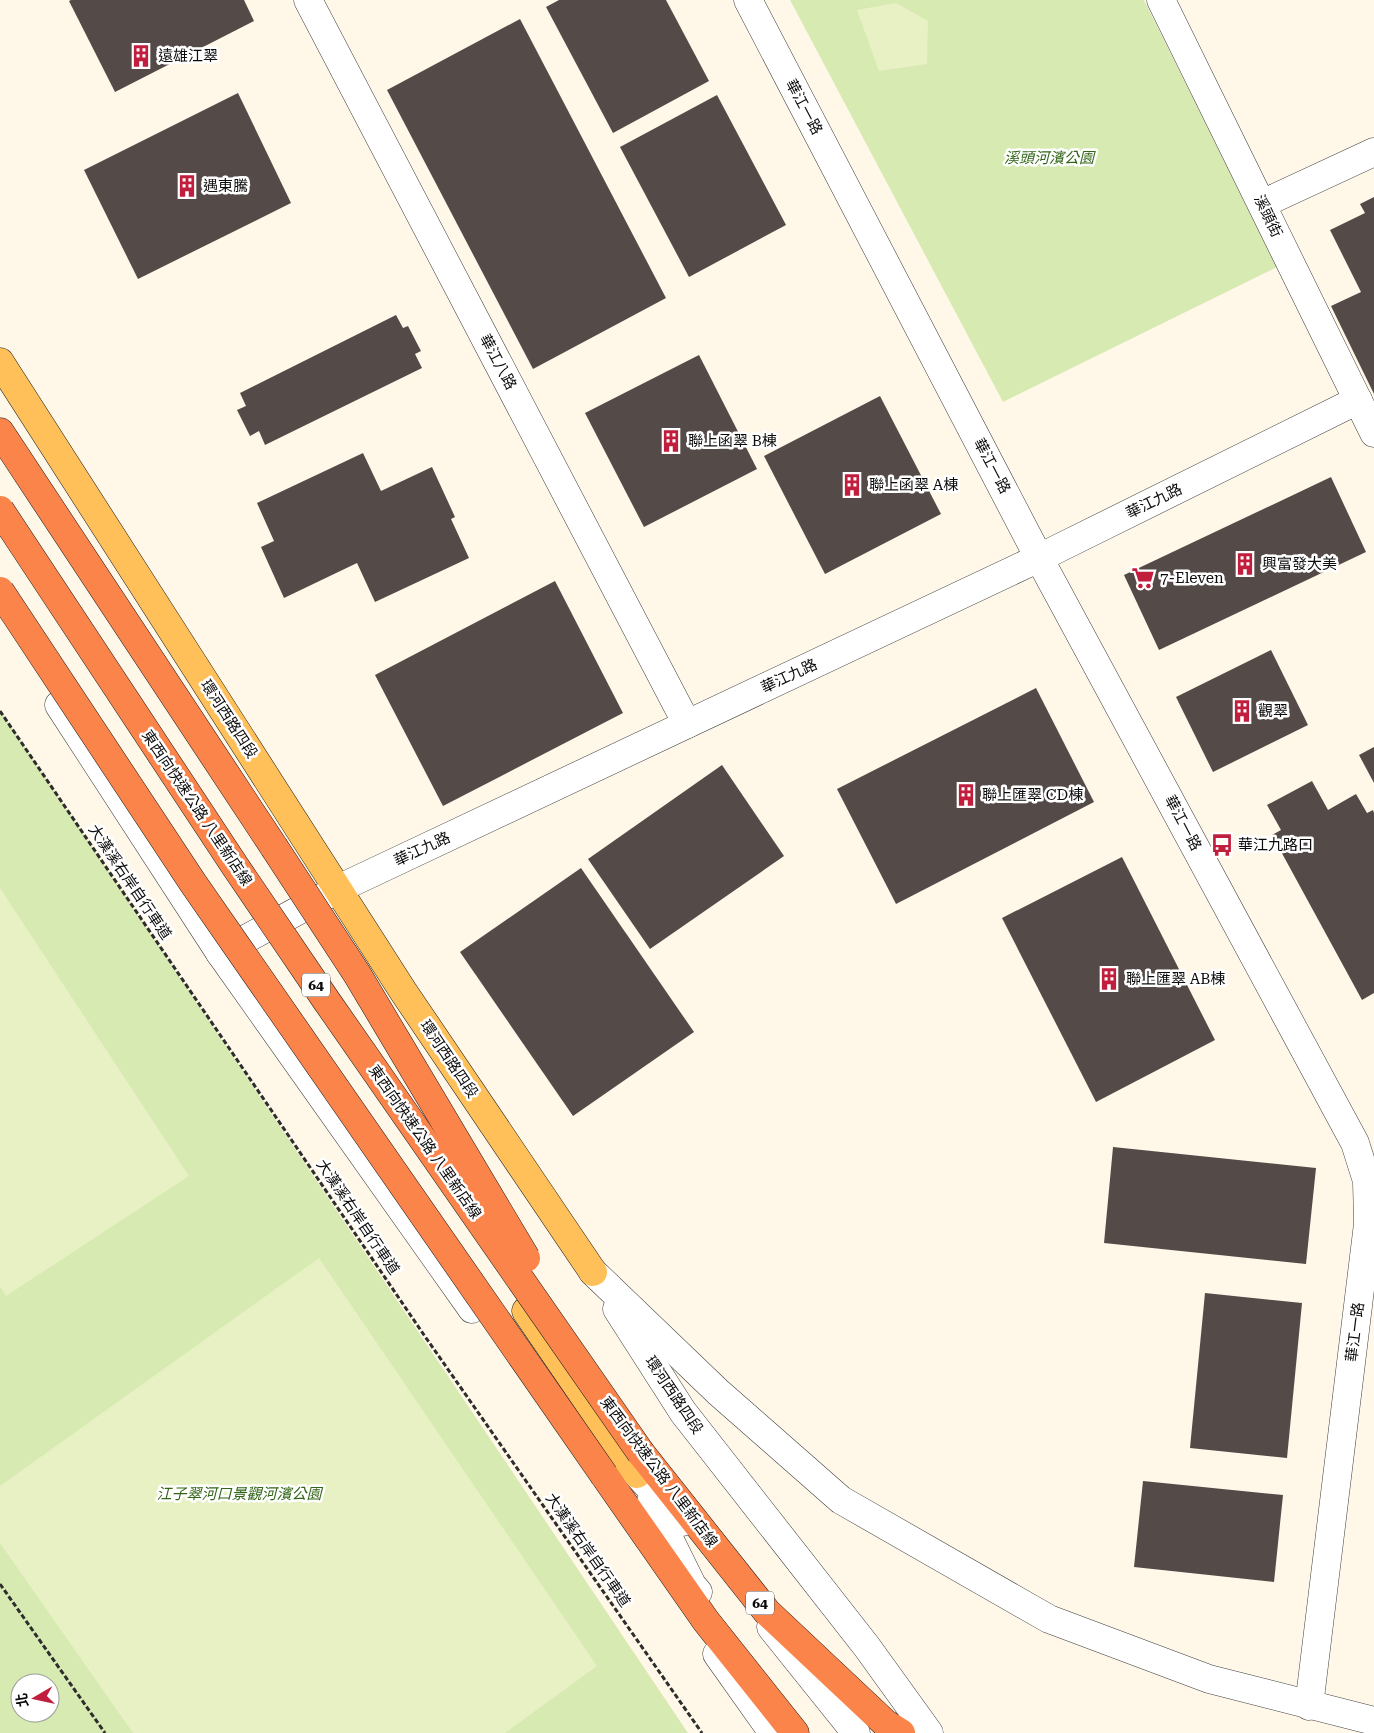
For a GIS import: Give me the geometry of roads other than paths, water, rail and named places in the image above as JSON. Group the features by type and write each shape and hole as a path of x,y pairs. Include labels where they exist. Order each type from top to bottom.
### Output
{"highway":[{"path":"0,432 357,974 639,1464"},
{"name":"東西向快速公路 八里新店線","path":"0,510 294,953 639,1464 767,1612 886,1722 901,1733"},
{"path":"0,591 193,883 694,1605 795,1733"}],"main road":[{"name":"環河西路四段","path":"0,362 409,999 593,1272"},
{"path":"0,525 266,930 639,1464"}],"street":[{"name":"華江八路","path":"308,0 687,724"},
{"name":"華江一路","path":"748,0 1040,558 1355,1143 1366,1181 1368,1224 1309,1706"},
{"name":"溪頭街","path":"1161,0 1374,433"},
{"path":"1262,204 1374,152"},
{"name":"華江九路","path":"220,953 338,890 1040,558 1358,400"},
{"path":"0,614 220,953 773,1733"},
{"path":"593,1272 718,1392 842,1500 1049,1619 1209,1679 1374,1722"},
{"name":"環河西路四段","path":"593,1272 682,1412 867,1647 929,1733"},
{"path":"639,1464 692,1585 808,1733"},
{"path":"639,1464 856,1733"}],"place":[{"name":"遠雄江翠","path":"141,56"},
{"name":"遇東騰","path":"187,186"},
{"name":"聯上函翠 B棟","path":"671,441"},
{"name":"聯上函翠 A棟","path":"852,485"},
{"name":"興富發大美","path":"1245,564"},
{"name":"7-Eleven","path":"1143,578"},
{"name":"觀翠","path":"1242,711"},
{"name":"聯上匯翠 CD棟","path":"966,795"},
{"name":"華江九路口","path":"1222,845"},
{"name":"聯上匯翠 AB棟","path":"1109,979"}],"park label":[{"name":"溪頭河濱公園","path":"1049,158"},
{"name":"江子翠河口景觀河濱公園","path":"239,1494"}]}
